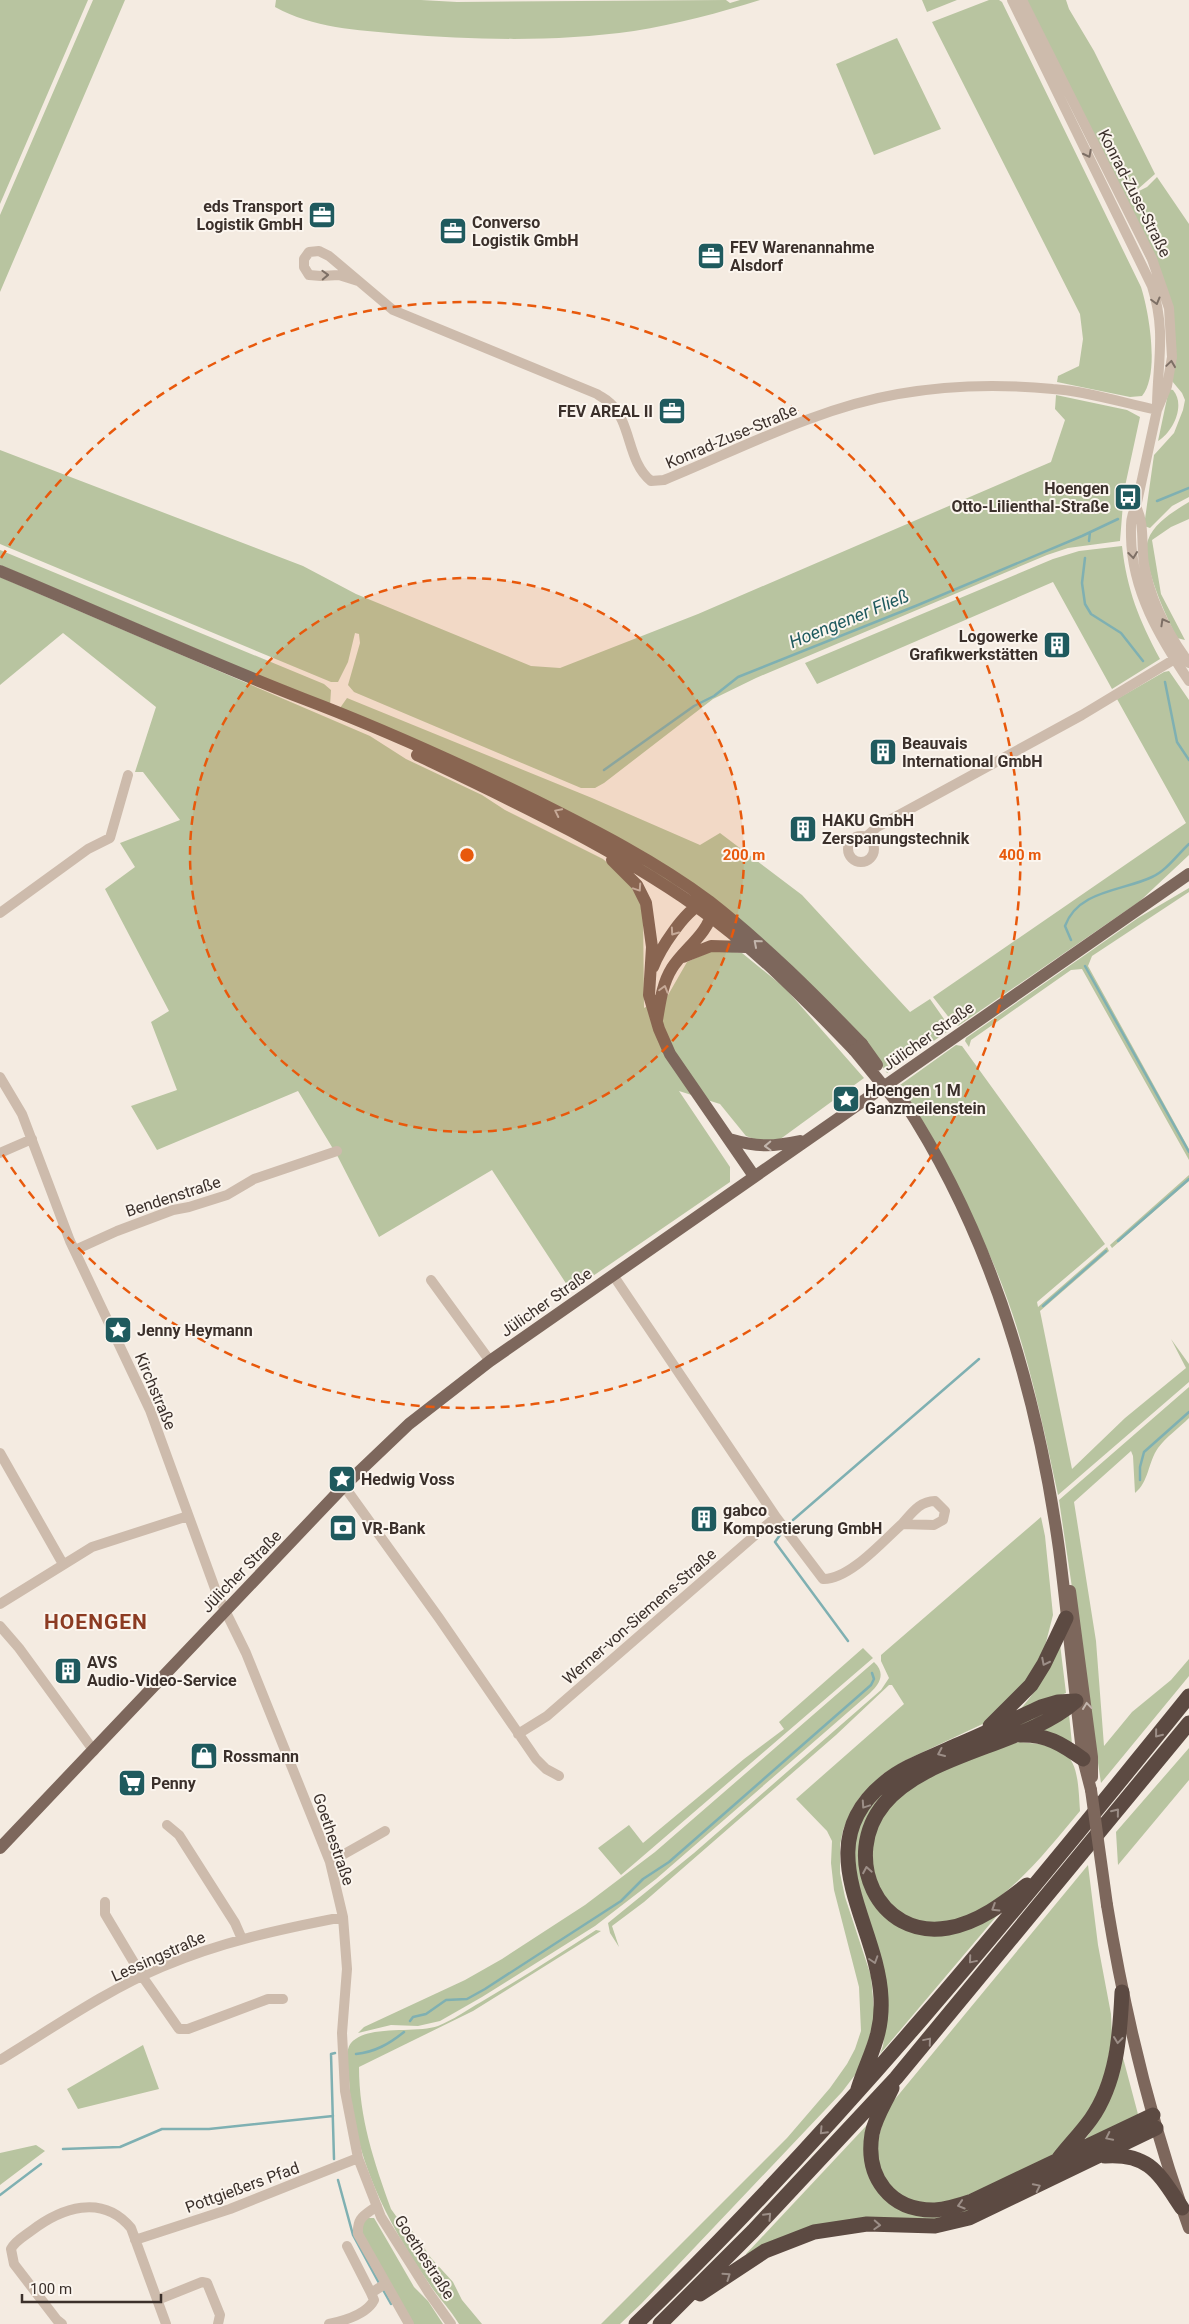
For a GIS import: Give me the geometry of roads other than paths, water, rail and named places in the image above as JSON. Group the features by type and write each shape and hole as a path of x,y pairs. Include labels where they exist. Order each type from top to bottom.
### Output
{"highway":[{"path":"982,1734 1031,1685 1044,1664 1066,1618"},
{"path":"636,2324 742,2219 856,2095 1049,1870 1189,1696"},
{"path":"856,2095 879,2038 881,1998 877,1969 859,1917 849,1876 849,1843 852,1828 862,1807 885,1782 921,1762 1041,1707 1058,1702 1076,1701"},
{"path":"1049,1870 979,1918 964,1924 934,1929 913,1924 895,1916 877,1896 867,1875 865,1857 870,1826 877,1814 895,1793 925,1774 1058,1715 1076,1701"},
{"path":"660,2324 753,2232 896,2078 1189,1723"},
{"path":"1013,1735 1036,1735 1054,1739 1083,1759"},
{"path":"1055,2163 1092,2118 1108,2088 1116,2056 1122,1992"},
{"path":"896,2078 872,2132 871,2158 877,2180 884,2190 906,2204 922,2209 948,2208 972,2201 1055,2163 1154,2122"},
{"path":"685,2300 702,2294 765,2251 802,2235 826,2228 852,2226 917,2227 950,2224 993,2208 1101,2156 1154,2122"},
{"path":"1101,2156 1125,2156 1143,2160 1158,2172 1182,2208"}],"main road":[{"path":"0,571 490,779 602,834 657,866 710,903 794,974 858,1047 928,1137 955,1189 992,1277 1012,1334 1036,1423 1059,1549 1083,1759 1091,1790 1122,1992 1154,2122 1189,2228"},
{"path":"356,721 591,841 696,906 800,993 858,1047"},
{"path":"591,841 630,876 643,895 651,929 651,973 648,995 657,1023 670,1054 754,1176"},
{"name":"Jülicher Straße","path":"0,1848 94,1752 344,1486 409,1424 490,1361 1189,874"},
{"path":"651,973 657,957 687,915 696,906 710,903"},
{"path":"657,1023 664,984 679,959 711,918 710,903"},
{"path":"679,959 711,946 746,947"},
{"path":"729,1139 754,1146 777,1146 807,1139"},
{"path":"1059,1549 1072,1597 1081,1660 1092,1756 1091,1790"}],"street":[{"name":"Konrad-Zuse-Straße","path":"1012,0 1152,286 1158,303 1162,338 1157,410 1136,507 1141,515 1144,564 1150,589 1189,681"},
{"name":"Konrad-Zuse-Straße","path":"1022,0 1152,259 1163,286 1169,308 1172,357 1167,386 1157,410"},
{"name":"Konrad-Zuse-Straße","path":"358,281 339,275 309,275 304,267 304,259 309,252 319,251 329,256 393,310 597,394 611,403 621,420 642,474 651,481 664,480 824,414 897,394 954,387 1012,386 1055,389 1157,410"},
{"name":"Konrad-Zuse-Straße","path":"1178,657 1189,663"},
{"path":"866,837 877,827 1082,715 1178,657"},
{"path":"0,912 88,849 110,838 128,775"},
{"name":"Kirchstraße","path":"0,1077 22,1114 76,1250 150,1410 217,1594 226,1611"},
{"path":"0,1153 32,1139"},
{"name":"Bendenstraße","path":"76,1250 117,1231 173,1210 227,1195 254,1179 337,1151"},
{"path":"613,1275 776,1517 824,1579 833,1579 850,1569 902,1524"},
{"path":"431,1280 490,1361"},
{"path":"0,1452 63,1564"},
{"path":"344,1486 440,1618 536,1759 546,1769 560,1776"},
{"path":"0,1604 92,1546 188,1516"},
{"name":"Werner-von-Siemens-Straße","path":"518,1734 548,1716 776,1517"},
{"name":"Goethestraße","path":"226,1611 246,1654 330,1862 343,1917 347,1969 342,2034 345,2091 358,2158 377,2206 414,2270 451,2324"},
{"path":"0,1626 19,1648 94,1752"},
{"path":"167,1825 179,1835 235,1923 242,1939"},
{"path":"330,1862 385,1832"},
{"path":"105,1902 105,1914 142,1976 174,2025 179,2029 188,2028 268,2000 282,1998"},
{"name":"Lessingstraße","path":"0,2060 142,1976 208,1949 242,1939 343,1917"},
{"name":"Pottgießers Pfad","path":"135,2240 230,2209 358,2158"},
{"name":"Goethestraße","path":"377,2206 359,2219 357,2223 358,2234 409,2324"},
{"path":"62,2324 14,2264 11,2249 16,2242 59,2213 87,2208 101,2209 123,2218 130,2228 166,2324"},
{"path":"329,2324 342,2322 368,2307 374,2300 347,2246"},
{"path":"157,2300 202,2282 207,2283 220,2315 218,2324"},
{"path":"372,2293 385,2284"}],"waterway":[{"name":"Hoengener Fließ","path":"1157,501 1189,488"},
{"name":"Hoengener Fließ","path":"604,770 694,706 714,696 738,677 918,605 1118,519"},
{"name":"Hoengener Fließ","path":"1089,541 1090,532"},
{"path":"1085,558 1082,583 1085,604 1091,614 1121,633 1143,661"},
{"path":"1165,682 1177,742 1189,760"},
{"path":"1071,940 1065,926 1071,914 1080,905 1102,893 1152,877 1167,867 1189,844"},
{"path":"1085,966 1189,1152"},
{"path":"1118,1241 1189,1179"},
{"path":"1043,1306 1106,1251"},
{"path":"793,1520 979,1359"},
{"path":"1140,1480 1140,1467 1144,1452 1189,1412"},
{"path":"780,1535 775,1542 848,1641"},
{"path":"410,2021 413,2017 426,2014 446,2000 467,1999 485,1989 621,1901 643,1879 669,1862 871,1685 874,1679 872,1673"},
{"path":"356,2054 381,2047 404,2032"},
{"path":"334,2159 331,2054 335,2053"},
{"path":"63,2149 120,2147 162,2129 209,2129 333,2116"},
{"path":"0,2195 41,2164"},
{"path":"338,2180 353,2235 379,2283"},
{"path":"382,2288 391,2304"}],"place":[{"name":"eds Transport Logistik GmbH","path":"322,215"},
{"name":"Converso Logistik GmbH","path":"453,231"},
{"name":"FEV Warenannahme Alsdorf","path":"711,256"},
{"name":"FEV AREAL II","path":"672,411"},
{"name":"Hoengen Otto-Lilienthal-Straße","path":"1128,497"},
{"name":"Logowerke Grafikwerkstätten","path":"1057,645"},
{"name":"Beauvais International GmbH","path":"883,752"},
{"name":"HAKU GmbH Zerspanungstechnik","path":"803,829"},
{"name":"Hoengen 1 M Ganzmeilenstein","path":"846,1099"},
{"name":"Jenny Heymann","path":"118,1330"},
{"name":"Hedwig Voss","path":"342,1479"},
{"name":"gabco Kompostierung GmbH","path":"704,1519"},
{"name":"VR-Bank","path":"343,1528"},
{"name":"AVS Audio-Video-Service","path":"68,1671"},
{"name":"Rossmann","path":"204,1756"},
{"name":"Penny","path":"132,1783"}],"district":[{"name":"HOENGEN","path":"96,1622"}]}
